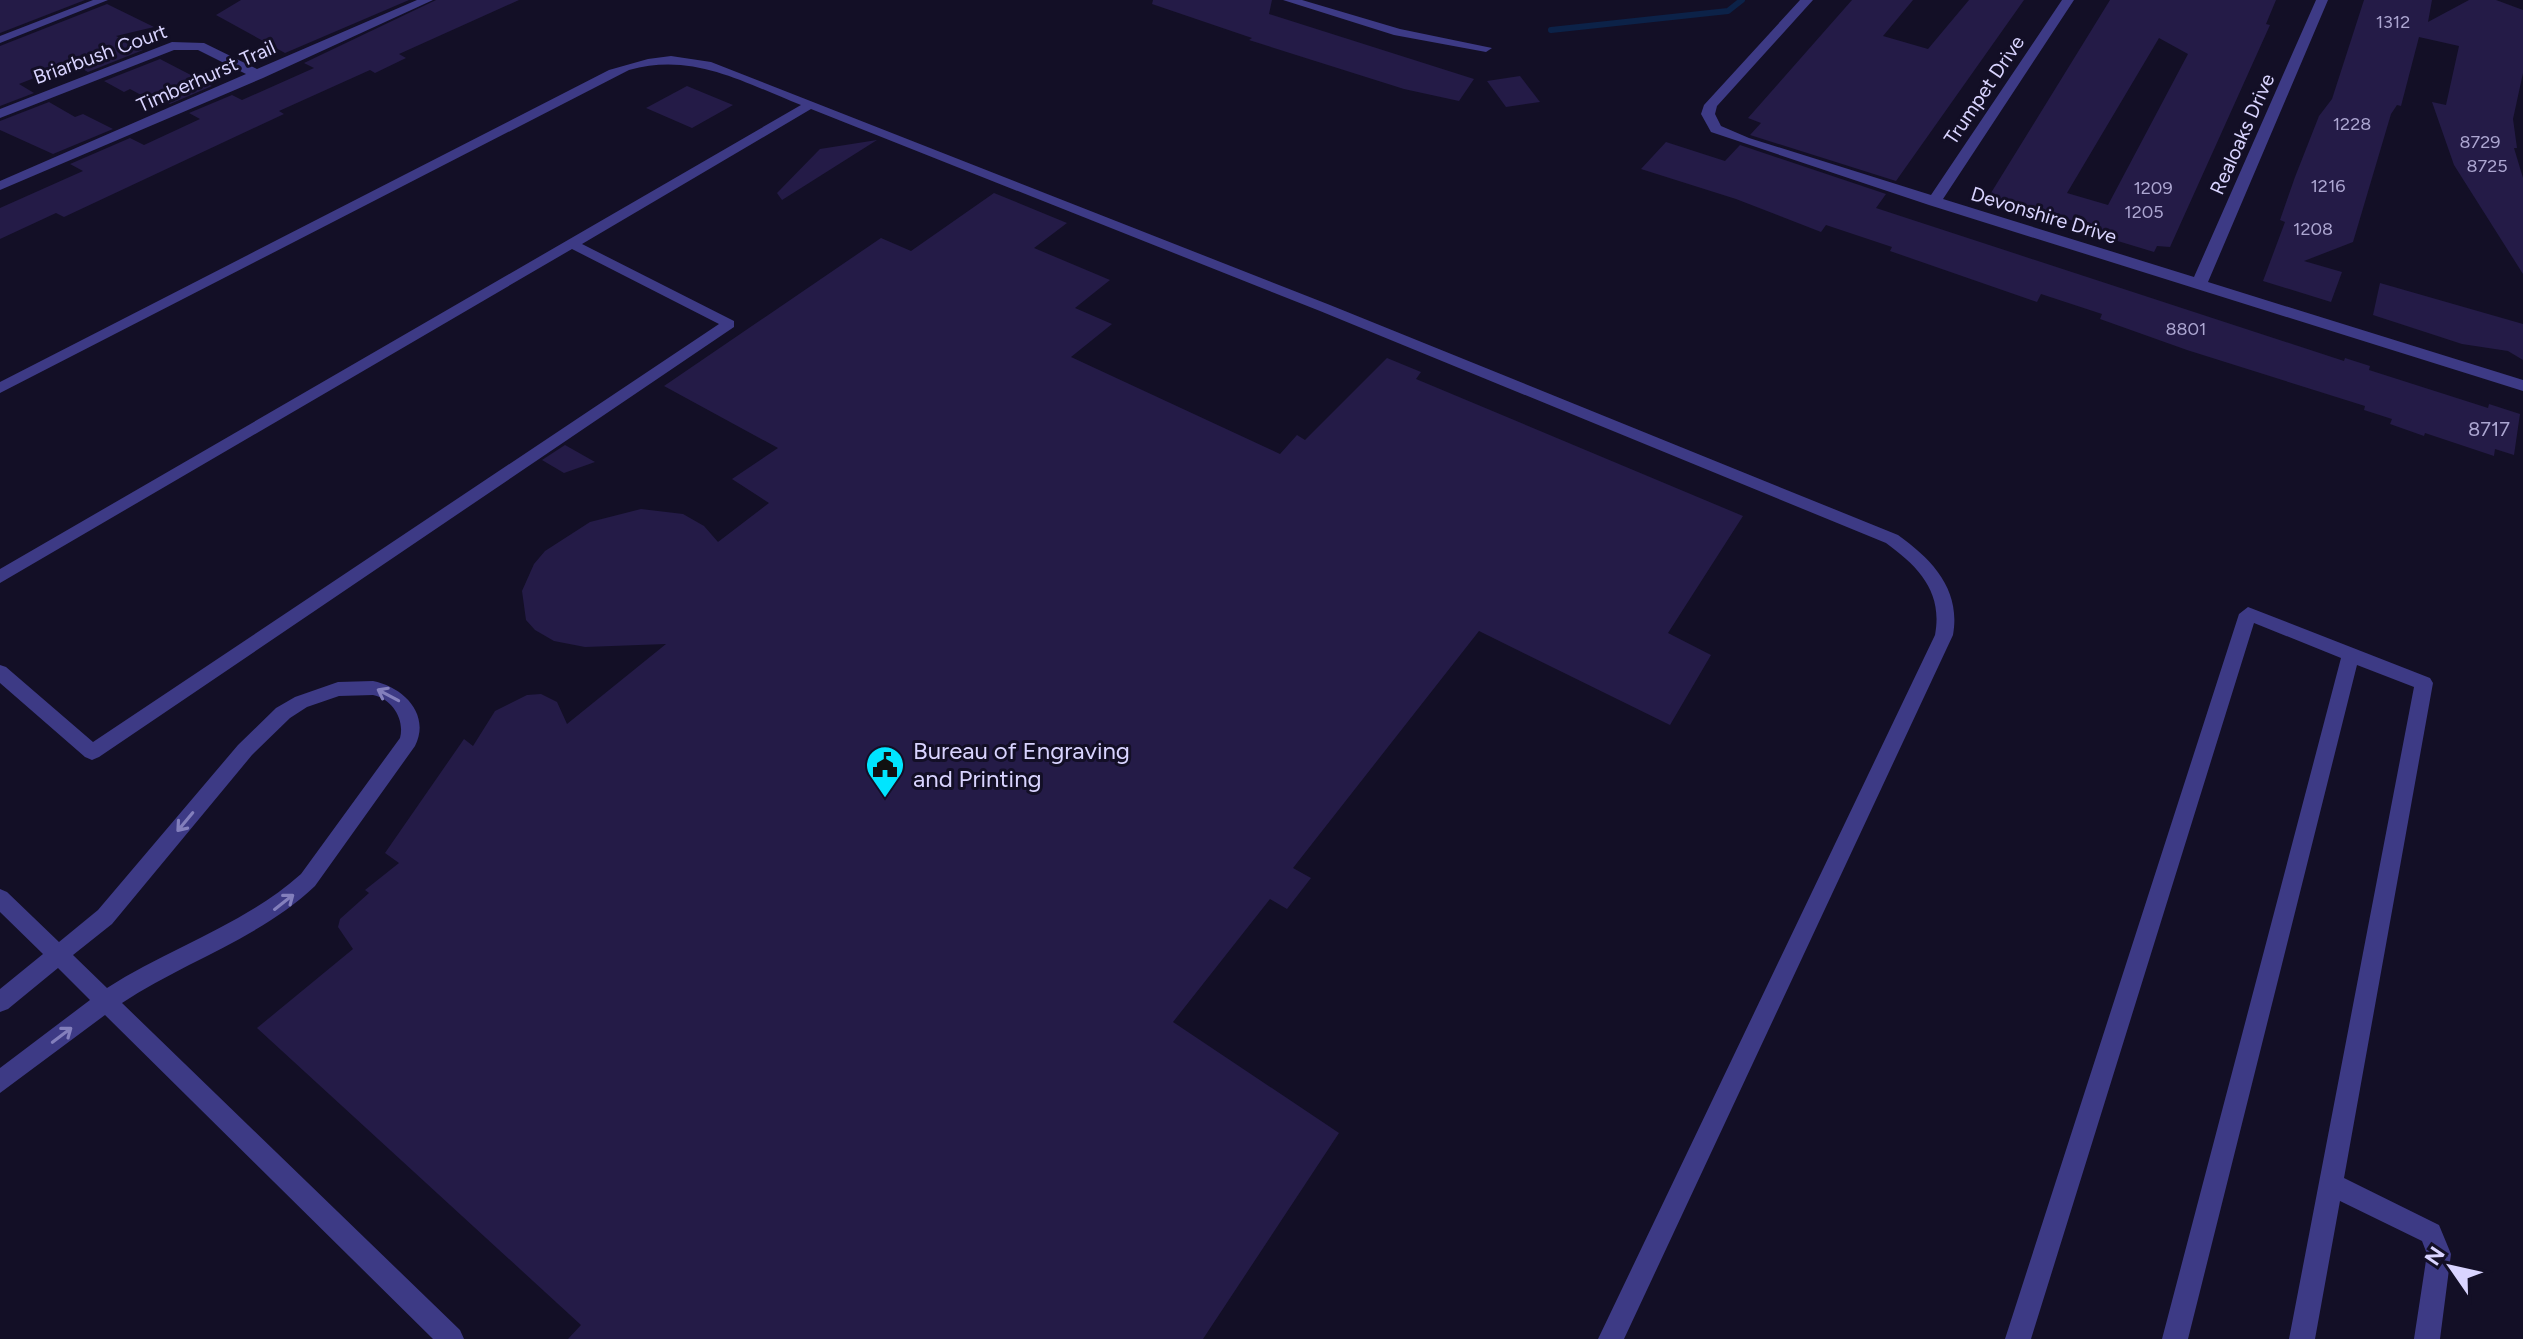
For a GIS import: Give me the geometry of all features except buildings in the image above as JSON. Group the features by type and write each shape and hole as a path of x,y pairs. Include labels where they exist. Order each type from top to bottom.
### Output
{"street":[{"name":"Timberhurst Trail","path":"0,186 427,0"},
{"path":"1289,0 1398,32 1486,48"},
{"name":"Devonshire Drive","path":"1807,0 1711,105 1710,121 1727,135 2523,386"},
{"name":"Trumpet Drive","path":"1934,202 2068,0"},
{"name":"Realoaks Drive","path":"2199,284 2322,0"},
{"name":"Briarbush Court","path":"0,114 172,46 200,46 258,75"}],"lane":[{"path":"0,40 103,0"},
{"path":"0,388 631,65 668,59 695,61 1868,528 1905,548 1938,583 1948,607 1949,619 1944,635 1611,1339"},
{"path":"0,577 810,105"},
{"path":"0,672 92,752 729,324 572,244"},
{"path":"2018,1339 2248,614 2424,683 2302,1339"},
{"path":"2175,1339 2351,655"},
{"path":"0,1002 61,956 119,902 245,750 283,713 301,702 338,689 373,688 399,699 409,721 408,741 308,880 288,901 248,927 134,983 0,1082"},
{"path":"0,898 451,1339"},
{"path":"2331,1184 2431,1233 2439,1254 2427,1339"}],"waterway":[{"path":"1551,30 1728,11 1742,0"}],"place":[{"name":"Bureau of Engraving and Printing","path":"885,799"}]}
